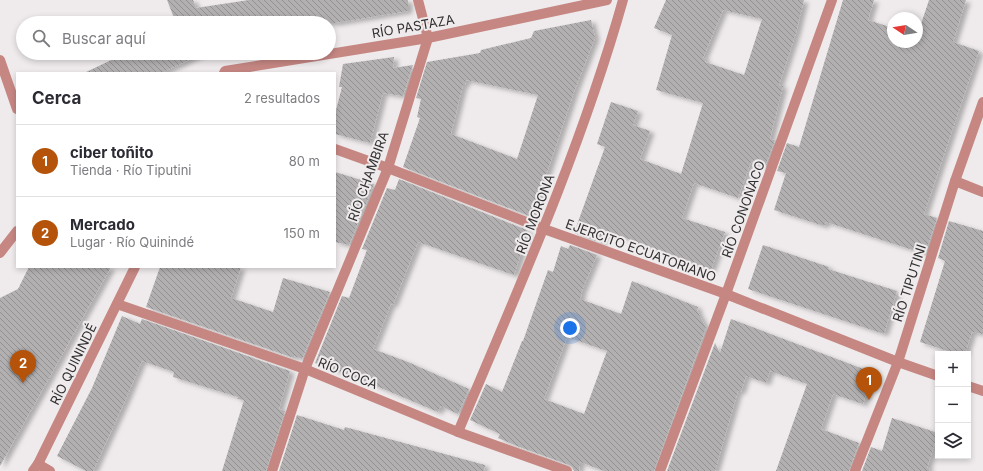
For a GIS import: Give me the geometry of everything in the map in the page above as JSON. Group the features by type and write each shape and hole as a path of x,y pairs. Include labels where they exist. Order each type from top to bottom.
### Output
{"street":[{"path":"418,0 428,38"},
{"name":"RÍO PASTAZA","path":"336,53 428,38 608,0"},
{"name":"RÍO MORONA","path":"458,432 544,229 606,57 623,0"},
{"name":"RÍO CONONACO","path":"660,471 726,294 832,0"},
{"name":"RÍO CHAMBIRA","path":"272,471 305,369 388,168 428,38"},
{"path":"0,60 16,106"},
{"name":"RÍO PASTAZA","path":"224,72 293,60"},
{"name":"RÍO TIPUTINI","path":"855,471 898,362 955,181 983,102"},
{"name":"EJERCITO ECUATORIANO","path":"336,149 544,229 726,294 898,362 935,375"},
{"path":"955,181 983,192"},
{"path":"0,253 16,232"},
{"name":"RÍO QUININDÉ","path":"36,467 135,268"},
{"name":"RÍO COCA","path":"117,304 305,369 458,432 567,471"},
{"path":"971,387 983,391"},
{"path":"36,467 50,471"}],"building":[{"path":"167,0 193,0 196,8 249,0 408,0 408,11 336,23 336,16 173,16"},
{"path":"666,0 804,0 796,33 779,85 783,86 770,139 775,140 765,167 751,162 738,198 694,183 682,218 725,232 711,270 607,231 602,243 574,233 605,147 597,144 611,102 638,111 633,125 650,131 640,159 681,174 703,103 656,90 672,35 654,28","holes":["723,10 762,19 744,75 705,62 706,59 703,58"]},
{"path":"843,0 874,0 868,20 887,26 887,48 923,48 923,18 929,0 966,0 953,42 979,51 924,214 937,218 925,254 826,222 824,226 774,210 786,173 777,171 787,143 799,147"},
{"path":"591,20 595,38 575,89 532,217 403,167 420,118 417,117 421,99 416,98 427,62 480,53 481,50 531,38 534,31","holes":["466,80 538,95 517,159 451,134 463,85 465,85"]},
{"path":"394,57 393,68 413,65 403,96 383,93 370,143 336,134 336,110 342,87 339,87 343,64"},
{"path":"111,60 189,60 163,72 86,72"},
{"path":"336,172 374,184 349,245 336,242"},
{"path":"399,179 527,230 528,232 514,275 418,242 393,305 391,304 373,349 408,362 469,389 458,414 441,406 438,412 362,380 315,363 342,296 349,298 367,250 362,249 387,188 395,190"},
{"path":"949,221 983,231 983,334 972,332 966,351 948,351 920,342 945,261 938,258"},
{"path":"570,245 597,255 581,293 580,299 621,314 632,281 698,307 697,310 706,328 654,471 604,471 580,462 579,471 574,471 569,465 498,438 500,434 470,420 486,384 502,392 523,341 548,270 553,272 561,246 568,249","holes":["567,337 607,351 584,414 544,399"]},
{"path":"763,245 829,267 828,269 897,291 884,334 748,289"},
{"path":"28,268 110,268 0,466 0,298 18,289"},
{"path":"160,268 241,268 231,298 273,312 283,278 330,292 302,359 294,356 294,358 146,307"},
{"path":"122,316 140,324 142,319 290,371 279,409 285,411 266,471 222,471 244,400 237,399 238,397 173,377 174,372 142,361 93,471 86,471 57,456 92,388"},
{"path":"731,319 866,370 871,378 863,404 833,394 821,429 859,443 849,471 776,471 807,384 770,371 766,383 746,376 741,392 738,391 715,471 667,471 715,343 720,353"},
{"path":"297,415 344,430 345,427 485,465 484,471 279,471"},
{"path":"892,418 935,432 935,443 927,468 930,469 929,471 862,471 871,447 882,451"}],"place":[{"name":"Mercado","path":"23,383"},
{"name":"ciber toñito","path":"869,400"}]}
